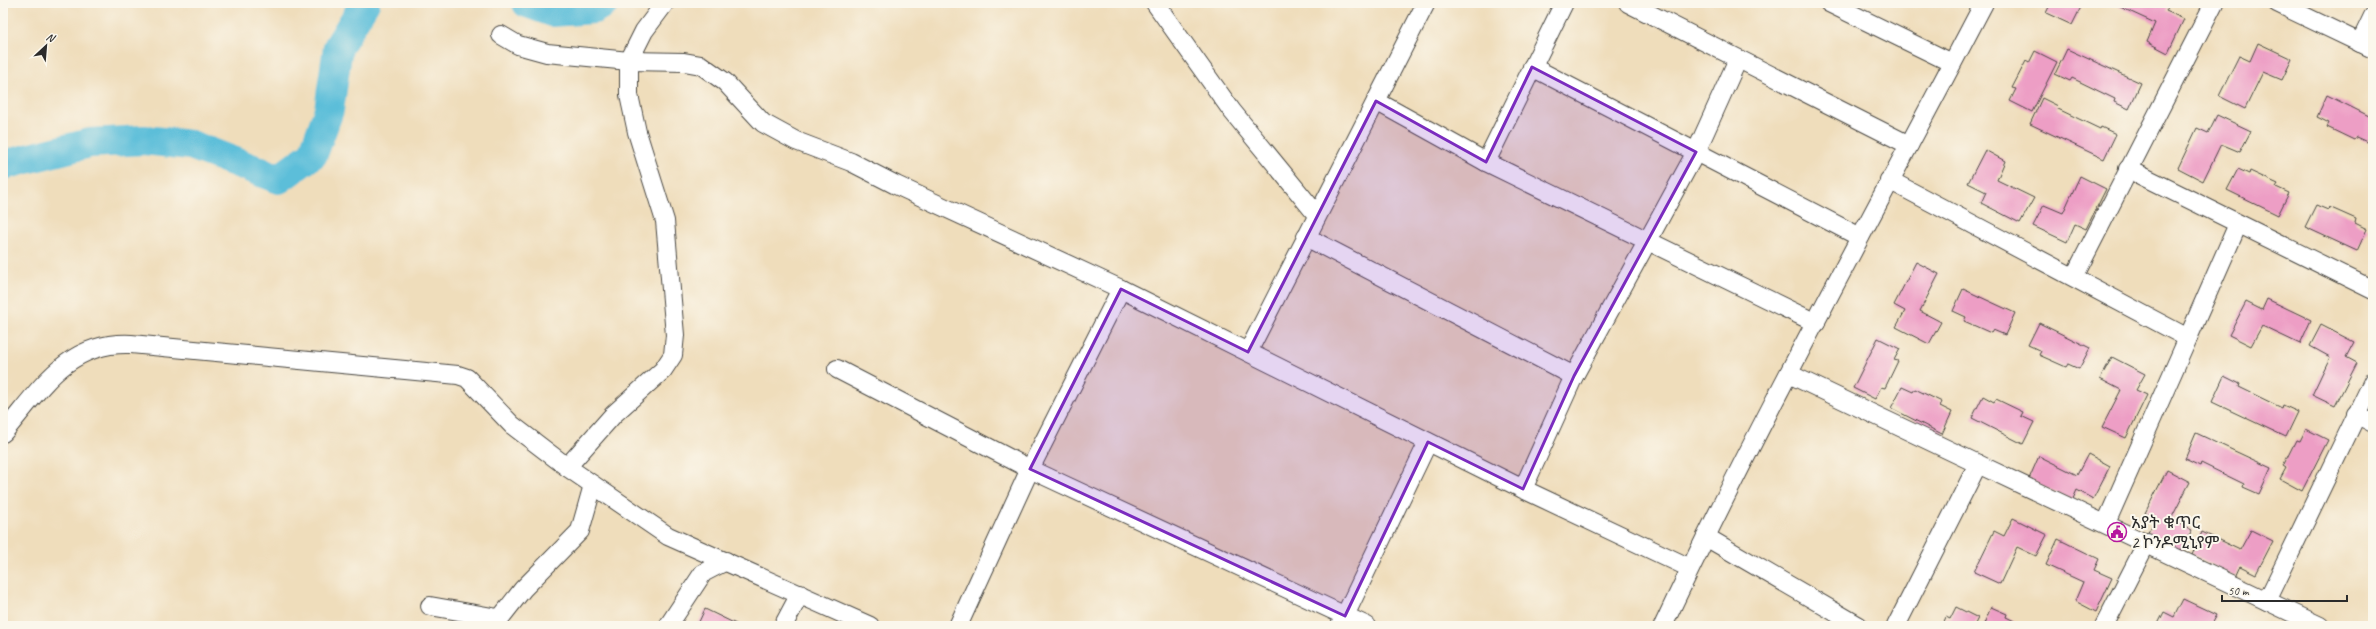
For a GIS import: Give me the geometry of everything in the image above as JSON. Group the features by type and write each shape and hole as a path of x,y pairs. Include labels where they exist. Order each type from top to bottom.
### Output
{"street":[{"path":"566,467 614,414 664,370 673,355 675,335 665,221 637,132 629,95 629,61 644,31 665,3"},
{"path":"1155,3 1232,111 1317,215"},
{"path":"1248,352 1426,3"},
{"path":"1486,162 1564,3"},
{"path":"1628,3 1909,145"},
{"path":"1829,3 1952,64"},
{"path":"1663,626 1690,568 1789,374 1889,180 1984,3"},
{"path":"2074,278 2128,169 2214,3"},
{"path":"2277,3 2366,46 2373,16"},
{"path":"501,35 518,45 547,53 629,61 684,62 701,65 717,75 763,123 796,141 851,162 896,185 1121,288 1523,489 1690,568"},
{"path":"1523,489 1574,376 1696,152 1738,59"},
{"path":"1532,67 1860,237"},
{"path":"1376,101 1486,162 1816,323"},
{"path":"2128,169 2373,290"},
{"path":"1889,180 2188,338"},
{"path":"2106,523 2238,224"},
{"path":"1306,237 1574,376"},
{"path":"958,626 1030,468 1121,288"},
{"path":"3,433 62,365 80,353 100,346 117,343 458,375 467,378 512,425 566,467 668,536 870,626"},
{"path":"837,369 1030,468 1342,621 1367,626"},
{"path":"1789,374 2147,542 2320,626"},
{"path":"2267,601 2373,381"},
{"path":"2356,414 2373,423"},
{"path":"1342,621 1428,442"},
{"path":"1896,626 1978,464"},
{"path":"430,606 496,622 580,531 593,485"},
{"path":"1706,537 1859,626"},
{"path":"2104,626 2147,542"},
{"path":"668,626 703,573 726,561"},
{"path":"783,626 800,594"}],"highlighted area":[{"path":"1532,67 1696,152 1574,376 1523,489 1428,442 1345,616 1030,469 1121,289 1248,352 1376,101 1486,162"}],"building":[{"path":"2051,3 2083,3 2072,25 2046,13"},
{"path":"2119,3 2170,3 2166,11 2184,19 2168,53 2147,42 2155,23 2118,6"},
{"path":"2258,43 2292,59 2282,80 2263,72 2245,109 2219,96 2239,56 2250,61"},
{"path":"2067,49 2141,83 2129,109 2114,102 2115,99 2072,78 2070,81 2055,74"},
{"path":"2035,51 2057,62 2032,112 2010,101 2016,89 2012,88 2026,61 2029,63"},
{"path":"2327,95 2373,118 2373,131 2367,142 2356,137 2354,140 2327,127 2329,123 2317,117"},
{"path":"2042,98 2058,106 2056,108 2100,129 2101,127 2116,134 2104,159 2030,124"},
{"path":"2217,115 2251,131 2240,152 2221,144 2203,181 2178,168 2197,128 2208,133"},
{"path":"1985,150 2005,161 1997,180 2034,198 2020,223 1981,203 1986,192 1968,183"},
{"path":"2238,169 2249,174 2250,171 2278,184 2276,187 2289,193 2278,215 2227,190"},
{"path":"2080,176 2106,189 2086,229 2075,224 2067,242 2033,226 2044,205 2063,213"},
{"path":"2316,205 2328,210 2329,207 2356,219 2355,223 2367,229 2357,251 2305,227"},
{"path":"1916,262 1939,274 1920,311 1941,322 1929,344 1896,327 1905,311 1894,305"},
{"path":"1963,289 2015,313 2005,335 1993,330 1991,333 1964,321 1966,317 1953,311"},
{"path":"2267,299 2311,320 2300,344 2262,326 2251,346 2229,335 2246,302 2262,310"},
{"path":"2039,323 2090,348 2079,369 2068,364 2066,367 2039,355 2041,351 2028,345"},
{"path":"2321,325 2354,342 2346,357 2357,363 2335,406 2312,395 2330,357 2310,346"},
{"path":"1878,338 1900,349 1894,360 1898,361 1885,388 1881,387 1875,399 1853,388"},
{"path":"2112,357 2145,374 2136,390 2147,395 2126,438 2102,427 2121,390 2100,379"},
{"path":"2224,376 2240,384 2239,387 2282,408 2283,405 2298,412 2286,437 2212,402"},
{"path":"1902,387 1913,392 1915,389 1942,402 1940,406 1952,412 1942,434 1891,408"},
{"path":"1983,396 1994,402 1996,399 2023,412 2021,416 2034,422 2023,444 1972,418"},
{"path":"2306,429 2328,440 2302,491 2280,479 2286,468 2283,466 2296,440 2300,441"},
{"path":"2196,433 2271,468 2259,494 2243,487 2244,484 2201,463 2200,466 2185,459"},
{"path":"2088,454 2110,466 2093,499 2077,490 2072,501 2029,479 2039,456 2077,475"},
{"path":"2167,470 2190,482 2171,519 2192,530 2180,552 2147,534 2156,519 2145,513"},
{"path":"2013,518 2047,535 2036,556 2017,547 2000,584 1974,572 1994,531 2004,536"},
{"path":"2251,530 2273,541 2256,574 2240,566 2235,577 2192,555 2202,532 2240,550"},
{"path":"2058,539 2099,559 2094,570 2112,578 2096,612 2075,601 2083,582 2046,565"},
{"path":"2183,599 2217,615 2211,626 2157,626 2164,612 2174,617"},
{"path":"1956,607 1978,618 1974,626 1942,626 1946,617 1950,619"},
{"path":"1991,607 2007,614 2006,617 2025,626 1983,626"},
{"path":"705,609 740,626 697,626"}],"waterway":[{"path":"3,165 90,143 144,140 191,145 279,179 313,154 329,110 338,47 365,3"},
{"path":"527,3 552,12 594,9 604,3"}],"place":[{"name":"አያት ቁጥር 2 ኮንዶሚኒየም","path":"2117,532"}]}
